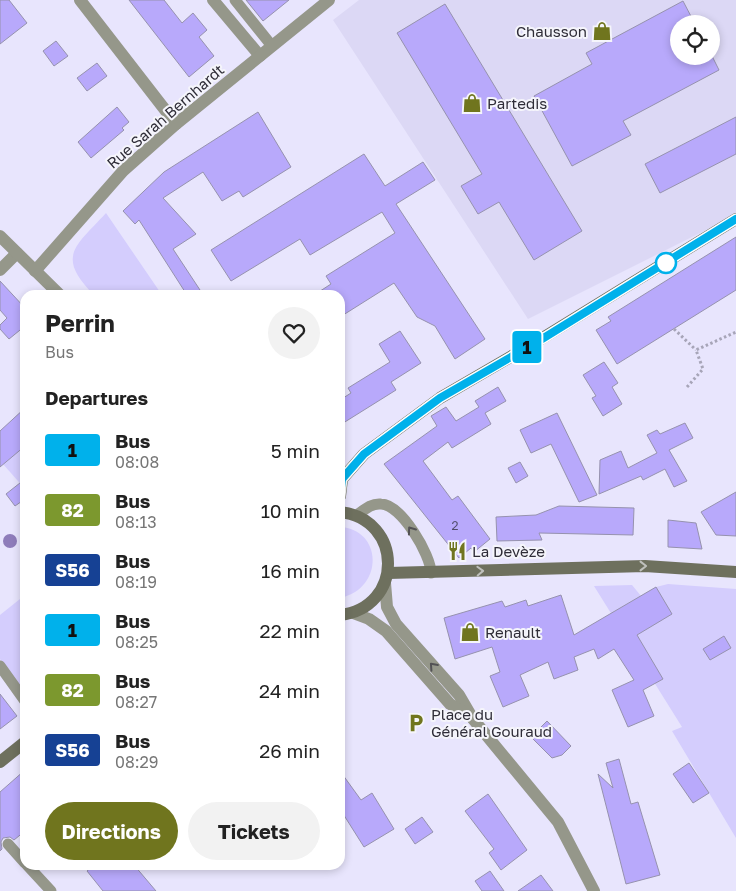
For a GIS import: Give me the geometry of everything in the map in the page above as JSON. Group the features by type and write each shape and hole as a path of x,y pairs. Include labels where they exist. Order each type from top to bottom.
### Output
{"main road":[{"path":"345,476 364,454 440,398 550,334 736,219"},
{"path":"345,513 357,515 369,523 382,539 389,559 386,578 373,601 346,614"},
{"path":"386,578 432,573 645,566 736,572"},
{"path":"0,762 20,746"}],"street":[{"path":"80,0 176,124"},
{"path":"212,0 260,56"},
{"name":"Rue Sarah Bernhardt","path":"35,271 123,171 176,124 329,0"},
{"path":"0,236 55,290"},
{"path":"0,270 17,253"},
{"path":"386,578 386,607 396,624 459,695 473,718 558,822 594,891"},
{"path":"346,614 369,619 386,631 450,704 473,718"},
{"path":"585,873 590,891"}],"lane":[{"path":"235,0 272,46"},
{"path":"357,515 371,505 389,505 398,513 426,550 432,573"},
{"path":"0,666 20,694"},
{"path":"438,691 449,683"},
{"path":"8,844 20,857"},
{"path":"32,870 51,891"}],"path":[{"path":"674,329 696,350 704,369 687,387"},
{"path":"696,350 736,332"}],"shaded area":[{"path":"359,0 736,0 736,215 528,319 333,20"},
{"path":"106,213 159,290 89,290 75,270 73,261 74,252 86,234"},
{"path":"20,449 20,483 3,464"},
{"path":"345,528 354,530 364,538 370,548 373,560 371,572 365,583 355,592 345,596"},
{"path":"668,584 736,589 736,838 672,731 682,727 594,586 632,585 641,596 656,587"},
{"path":"20,599 20,689 0,659 0,615"}],"building":[{"path":"0,0 9,0 27,23 0,44"},
{"path":"129,0 164,0 182,23 193,13 207,30 199,37 214,56 189,77"},
{"path":"246,0 289,0 263,21"},
{"path":"683,1 690,15 670,15 670,65 716,65 719,70 623,121 631,135 572,166 534,96 592,64 586,53"},
{"name":"Partedis","path":"445,4 582,231 534,260 499,202 478,214 461,186 482,174 397,33"},
{"path":"56,41 68,56 54,66 43,51"},
{"path":"97,63 107,76 87,91 77,78"},
{"path":"117,107 129,122 122,128 124,130 91,158 78,142"},
{"path":"258,112 291,167 243,197 239,191 222,201 203,172 163,198 196,234 173,249 200,290 184,290 139,220 135,224 123,211 164,172"},
{"path":"736,117 736,154 660,193 645,164"},
{"path":"364,154 385,186 423,162 435,180 396,204 485,339 455,359 435,326 417,317 394,283 345,314 345,290 322,290 331,284 326,276 395,233 382,212 310,255 300,239 231,281 211,250"},
{"path":"736,237 736,290 617,364 596,330 611,321 608,317"},
{"path":"0,281 20,303 20,330 9,339 0,329 0,325 7,318 0,310"},
{"path":"400,331 421,363 391,382 396,390 345,422 345,397 351,393 348,388 390,362 379,344"},
{"path":"604,362 618,383 612,387 622,404 603,416 592,398 596,396 583,375"},
{"path":"498,387 506,401 485,413 491,424 452,448 448,442 423,461 452,500 458,496 490,539 474,552 471,548 459,558 384,464 437,426 431,416 446,407 456,421 479,407 475,401"},
{"path":"20,413 20,450 0,467 0,431"},
{"path":"557,413 597,495 579,502 551,444 531,453 520,430"},
{"path":"685,423 693,438 669,450 687,481 674,487 665,469 643,480 641,476 599,494 600,460 621,451 628,468 657,453 647,435 657,430 660,434"},
{"path":"520,462 528,476 516,483 508,468"},
{"path":"20,483 20,502 15,506 6,494"},
{"path":"736,492 736,536 716,535 701,512"},
{"path":"559,506 634,508 633,535 539,533 542,540 497,541 496,517 536,515"},
{"path":"668,520 696,523 702,549 668,547"},
{"path":"656,587 672,614 637,635 663,679 643,690 654,716 628,727 612,690 634,680 614,649 598,659 594,649 574,657 578,670 554,679 548,662 520,675 529,696 503,707 490,676 500,672 492,647 455,659 444,618 502,601 505,607 526,600 528,606 561,595 574,635"},
{"path":"724,636 731,648 710,660 703,649"},
{"path":"0,694 17,716 0,729"},
{"path":"547,721 571,746 562,755 552,758 531,737"},
{"path":"619,759 631,804 638,802 660,875 626,884 598,774 613,788 606,763"},
{"path":"689,763 709,793 693,803 673,774"},
{"path":"20,774 20,835 14,840 10,837 3,838 0,851 0,792"},
{"path":"345,778 361,800 372,793 394,829 364,847 345,817"},
{"path":"488,794 527,850 501,870 489,853 494,849 465,811"},
{"path":"422,817 433,832 415,844 405,829"},
{"path":"138,870 156,891 103,891 87,871"},
{"path":"490,871 504,891 482,891 475,881"},
{"path":"541,875 553,891 518,891"}],"bus line":[{"name":"1","path":"345,475 364,454 440,398 542,339 736,219"}],"place":[{"name":"Chausson","path":"602,31"},
{"name":"Partedis","path":"472,103"},
{"name":"La Devèze","path":"457,551"},
{"name":"Renault","path":"470,632"},
{"name":"Place du Général Gouraud","path":"416,723"}]}
